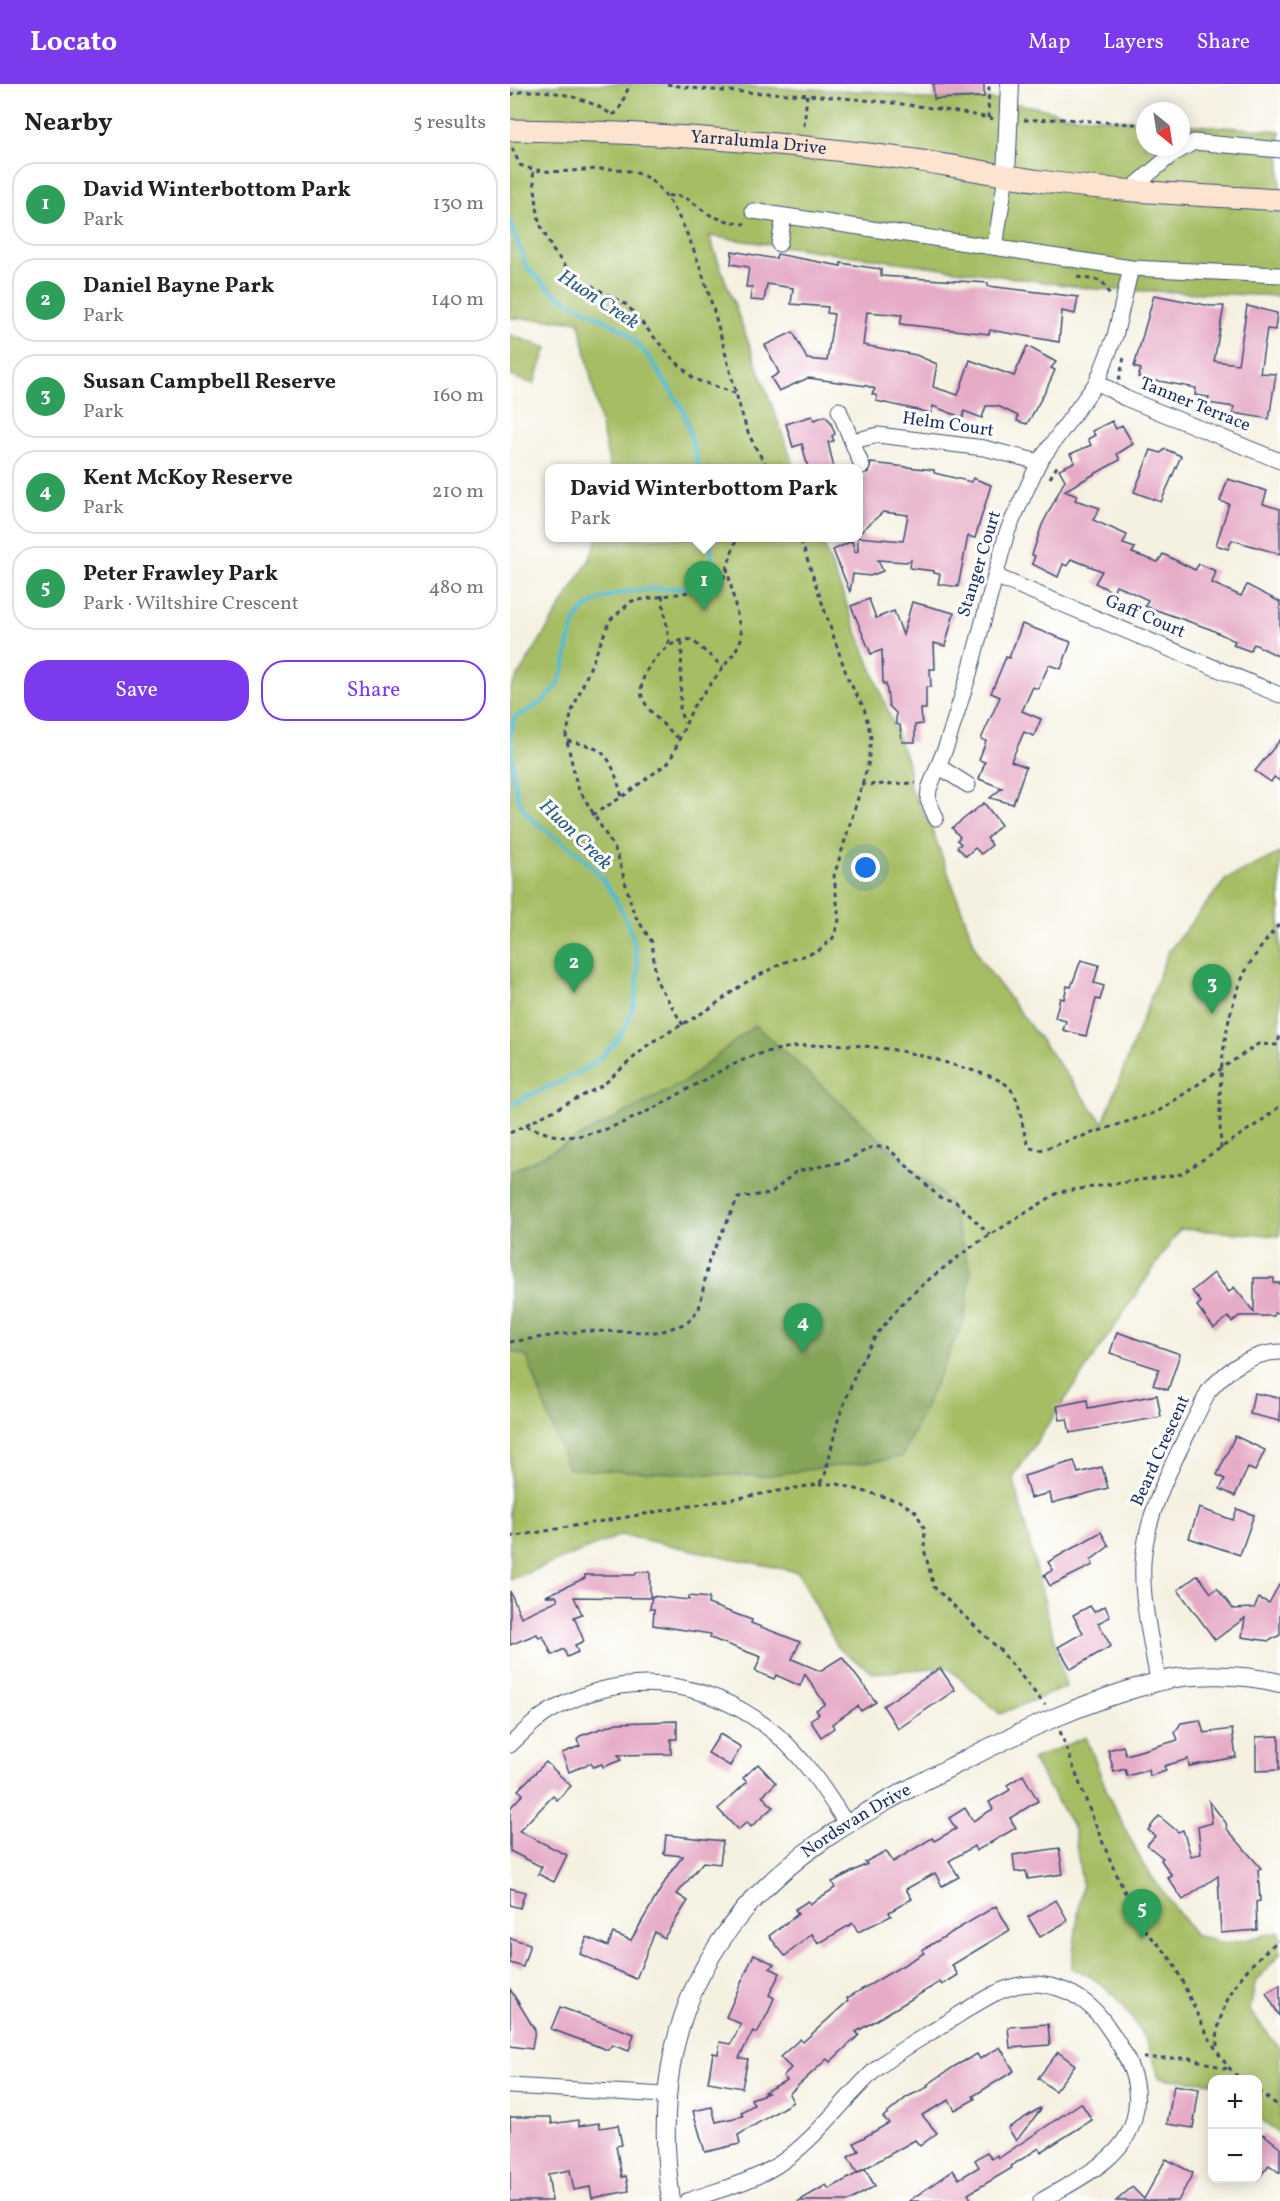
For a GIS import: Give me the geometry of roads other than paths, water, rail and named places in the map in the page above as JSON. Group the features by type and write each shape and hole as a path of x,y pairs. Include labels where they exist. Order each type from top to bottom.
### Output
{"main road":[{"name":"Yarralumla Drive","path":"514,134 639,134 793,146 902,158 1006,176 1130,190 1280,200"}],"street":[{"path":"995,246 1006,176 1010,84"},
{"path":"1130,190 1170,156 1194,142 1280,150"},
{"path":"779,244 784,217"},
{"path":"751,218 784,217 995,246 1131,268 1280,275"},
{"name":"Stanger Court","path":"936,818 928,800 931,783 969,674 1007,532 1039,462 1097,382 1115,336 1131,268"},
{"name":"Tanner Terrace","path":"1097,382 1111,391 1280,461"},
{"path":"839,410 861,464"},
{"name":"Helm Court","path":"852,441 878,435 984,448 1039,462"},
{"name":"Gaff Court","path":"995,576 1280,695"},
{"path":"938,766 968,785"},
{"name":"Beard Crescent","path":"1158,1681 1143,1564 1147,1535 1156,1503 1208,1392 1220,1377 1252,1358 1280,1352"},
{"name":"Nordsvan Drive","path":"671,2201 664,2140 665,2095 675,2041 694,1989 720,1942 752,1900 792,1862 846,1823 1054,1716 1158,1681 1197,1676 1224,1676 1280,1683"},
{"path":"510,1745 554,1708 583,1695 655,1682 686,1688 748,1713 778,1736 803,1762 846,1823"},
{"path":"687,2201 755,2178 776,2166 796,2151 875,2070 915,2042 998,1992 1042,1985 1074,1993 1097,2011 1126,2057 1136,2079 1137,2100 1134,2119 1125,2140 1109,2158 1041,2201"},
{"path":"510,2086 665,2095"}],"waterway":[{"name":"Huon Creek","path":"510,221 527,268 554,293 625,331 649,357 684,411 698,464"},
{"name":"Huon Creek","path":"510,1105 582,1071 602,1056 622,1032 634,1005 638,977 635,949 627,922 613,895 595,871 574,850 542,828 522,807 517,794 511,747 511,733 515,717 539,704 558,684 572,631 581,612 603,598 617,594 706,584 713,569 710,542"}],"place":[{"name":"David Winterbottom Park","path":"704,611"},
{"name":"Daniel Bayne Park","path":"574,993"},
{"name":"Susan Campbell Reserve","path":"1212,1014"},
{"name":"Kent McKoy Reserve","path":"803,1353"},
{"name":"Peter Frawley Park","path":"1142,1939"}]}
